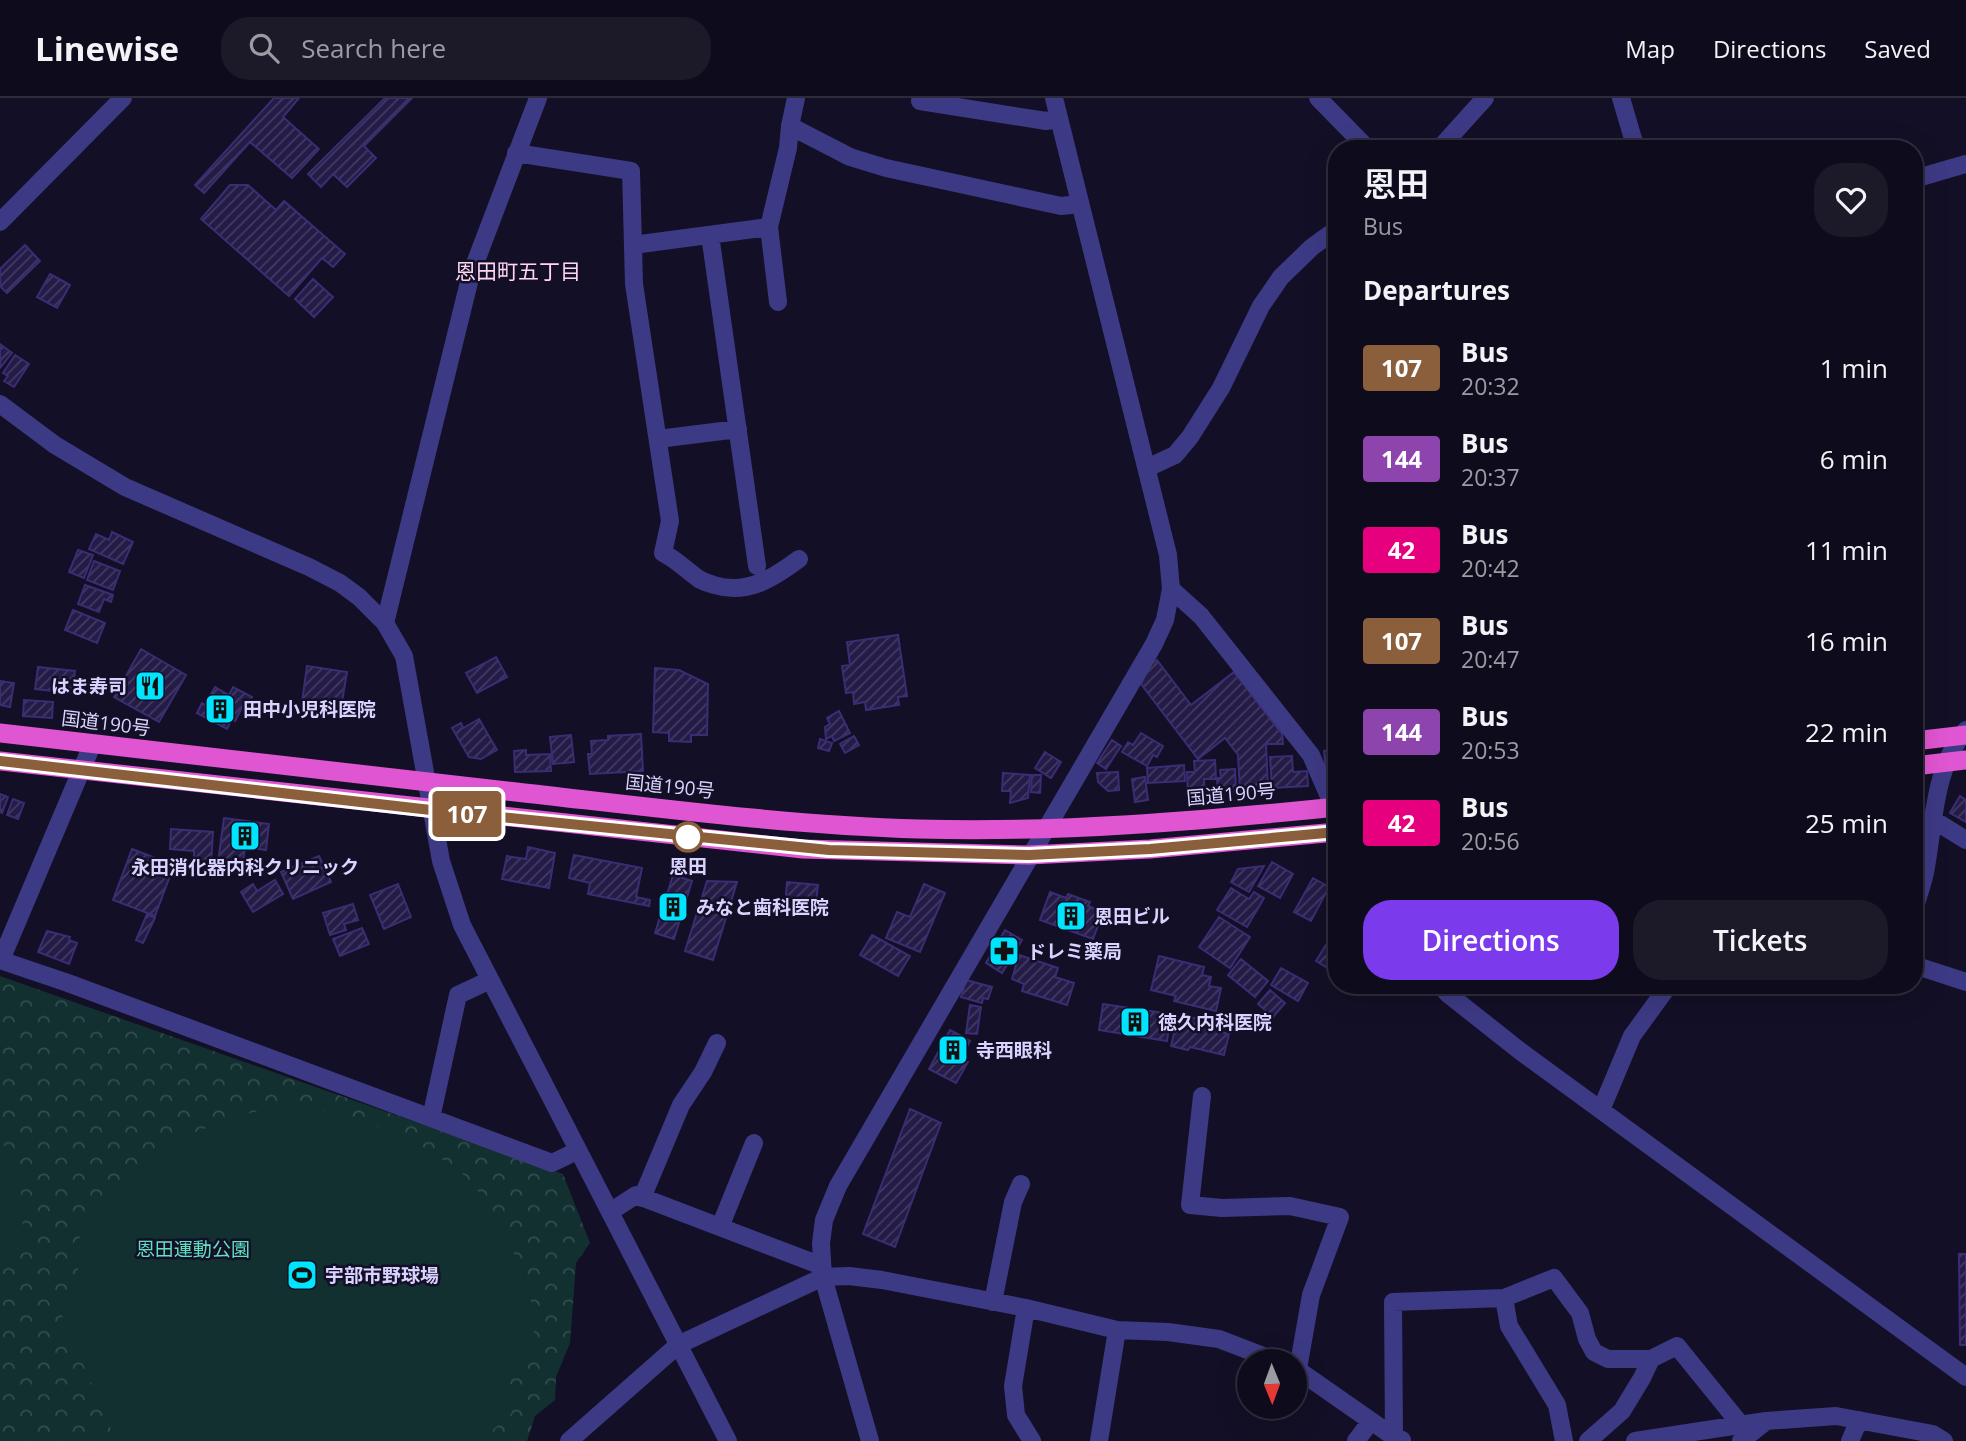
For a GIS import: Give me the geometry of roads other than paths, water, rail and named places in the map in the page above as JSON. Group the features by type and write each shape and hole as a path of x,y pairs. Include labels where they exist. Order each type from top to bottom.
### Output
{"highway":[{"name":"国道190号","path":"0,733 709,814 843,825 921,829 1047,828 1328,811"},
{"path":"1923,740 1964,734"},
{"path":"0,761 803,849 1029,855 1150,849 1328,833"},
{"path":"1923,765 1956,761"}],"street":[{"path":"0,222 123,98"},
{"path":"385,623 471,274 538,98"},
{"path":"778,302 769,227 788,148 796,98"},
{"path":"870,1441 822,1271 824,1220 838,1186 1154,644 1165,620 1171,589 1168,555 1054,98"},
{"path":"1318,98 1359,140"},
{"path":"1447,140 1485,98"},
{"path":"1621,98 1633,140"},
{"path":"920,101 1046,121 1059,119"},
{"path":"790,126 850,157 886,168 1061,206 1080,204"},
{"path":"516,153 631,171 634,284 670,521 663,553 680,562 700,581 726,589 750,588 778,574 799,559"},
{"path":"1923,177 1966,164"},
{"path":"633,244 769,227"},
{"path":"710,235 757,566"},
{"path":"1147,468 1175,455 1190,437 1221,388 1261,306 1281,277 1328,235"},
{"path":"0,404 55,445 125,487 310,567 340,583 359,597 385,623 404,656 441,861 454,906 577,1151 728,1441"},
{"path":"658,439 738,429"},
{"path":"1171,589 1201,615 1311,755 1328,792"},
{"path":"1923,879 1932,819 1964,734"},
{"path":"92,745 1,960 552,1163 577,1151"},
{"path":"1932,819 1966,840"},
{"path":"1923,968 1966,982"},
{"path":"431,1118 458,995 490,980"},
{"path":"1450,994 1520,1051 1966,1377"},
{"path":"1601,1110 1632,1036 1662,994"},
{"path":"642,1198 681,1105 703,1072 717,1043"},
{"path":"1202,1096 1190,1205 1222,1208 1290,1206 1340,1217 1311,1295 1301,1349"},
{"path":"720,1227 754,1143"},
{"path":"993,1302 1013,1202 1021,1184"},
{"path":"610,1212 636,1195 720,1227 822,1271 1026,1308 1117,1330 1168,1332 1219,1339 1245,1349"},
{"path":"569,1441 678,1345 822,1271"},
{"path":"1399,1439 1393,1302 1504,1298 1554,1278 1580,1312 1587,1339 1594,1352 1608,1359 1651,1359 1677,1346 1741,1433"},
{"path":"1504,1298 1509,1326 1557,1405 1564,1441"},
{"path":"1026,1308 1013,1386 1016,1415 1032,1441"},
{"path":"1098,1441 1117,1330"},
{"path":"1588,1441 1622,1411 1651,1359"},
{"path":"1307,1375 1399,1439"},
{"path":"1635,1441 1741,1433 1766,1421 1836,1416 1933,1434 1944,1441"},
{"path":"1850,1441 1859,1420"},
{"path":"1356,1441 1371,1421"}],"place":[{"name":"はま寿司","path":"150,686"},
{"name":"田中小児科医院","path":"220,709"},
{"name":"永田消化器内科クリニック","path":"245,836"},
{"name":"恩田","path":"688,837"},
{"name":"みなと歯科医院","path":"673,907"},
{"name":"恩田ビル","path":"1071,916"},
{"name":"ドレミ薬局","path":"1004,951"},
{"name":"徳久内科医院","path":"1135,1022"},
{"name":"寺西眼科","path":"953,1050"},
{"name":"宇部市野球場","path":"302,1275"}],"district":[{"name":"恩田町五丁目","path":"518,272"}],"park label":[{"name":"恩田運動公園","path":"193,1249"}]}
